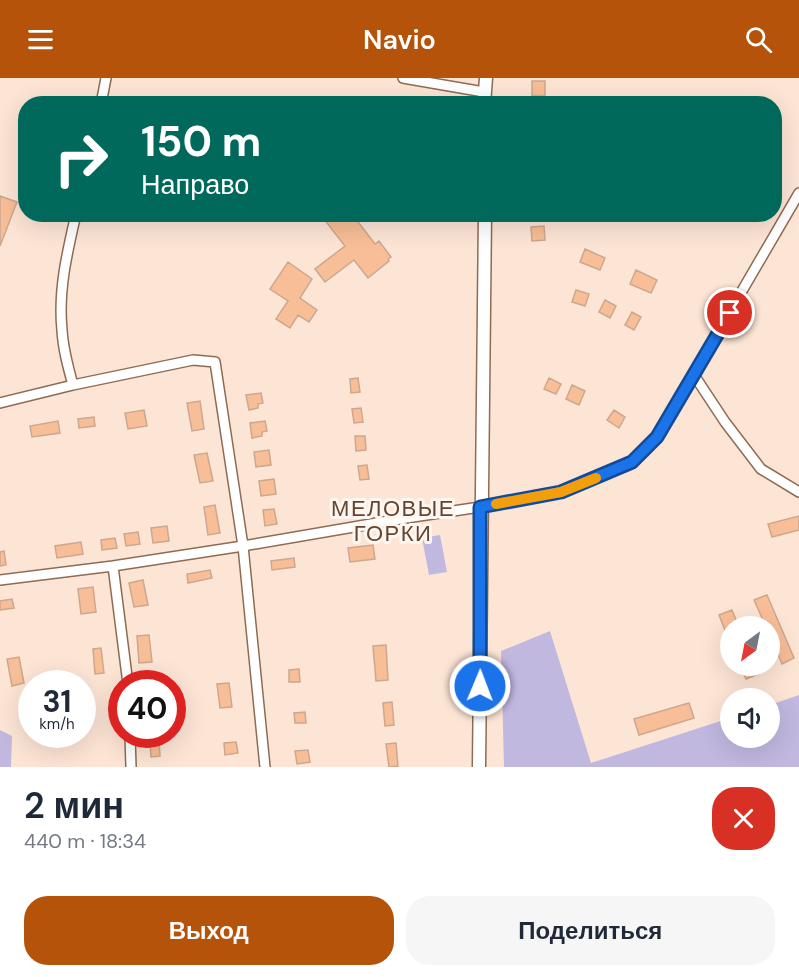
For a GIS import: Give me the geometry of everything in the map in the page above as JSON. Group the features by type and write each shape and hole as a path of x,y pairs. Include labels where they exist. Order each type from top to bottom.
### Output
{"street":[{"path":"102,96 106,78"},
{"path":"402,78 476,96"},
{"path":"484,96 486,78"},
{"path":"0,580 243,546 561,492 632,462 657,437 799,193"},
{"path":"73,385 62,332 61,297 66,256 74,222"},
{"path":"479,767 485,222"},
{"path":"0,403 193,360 214,362 243,546 265,767"},
{"path":"694,375 725,422 761,469 799,492"},
{"path":"113,566 126,670"},
{"path":"130,748 131,767"}],"shaded area":[{"path":"440,535 447,572 429,575 422,538"},
{"path":"550,631 591,763 720,721 720,748 780,748 780,702 799,695 799,767 504,767 501,651"},
{"path":"0,730 12,736 11,767 0,767"}],"building":[{"path":"532,81 545,81 545,96 532,96"},
{"path":"0,196 17,202 0,246"},
{"path":"326,222 358,222 375,244 379,241 391,257 368,278 354,260 325,282 315,269 345,246"},
{"path":"544,226 545,240 532,241 531,227"},
{"path":"585,249 605,258 600,270 580,262"},
{"path":"288,262 312,279 300,298 317,310 309,322 298,315 290,328 276,319 288,301 270,289"},
{"path":"636,270 657,280 651,293 630,284"},
{"path":"576,290 589,294 585,306 572,302"},
{"path":"605,300 616,306 610,318 599,312"},
{"path":"632,312 641,317 634,330 625,325"},
{"path":"358,378 360,392 351,393 350,379"},
{"path":"549,378 561,384 556,394 544,389"},
{"path":"572,385 585,391 579,405 566,399"},
{"path":"261,393 263,403 258,404 258,408 249,410 246,395"},
{"path":"200,401 204,429 192,431 187,403"},
{"path":"361,408 363,422 354,423 352,409"},
{"path":"144,410 147,426 128,429 125,413"},
{"path":"614,410 625,417 619,428 607,420"},
{"path":"94,417 95,426 79,428 78,419"},
{"path":"58,421 60,433 32,437 30,426"},
{"path":"265,421 267,431 262,432 262,436 252,438 250,423"},
{"path":"355,436 365,436 366,450 356,451"},
{"path":"269,450 271,465 256,467 254,452"},
{"path":"207,453 213,481 200,483 194,455"},
{"path":"367,465 369,479 360,480 358,466"},
{"path":"274,479 276,494 261,496 259,481"},
{"path":"215,505 220,533 208,535 204,507"},
{"path":"274,509 277,524 265,526 263,510"},
{"path":"799,516 799,530 772,537 768,524"},
{"path":"167,526 169,541 153,543 151,528"},
{"path":"138,532 140,544 126,546 124,534"},
{"path":"115,538 117,548 102,550 101,540"},
{"path":"81,542 83,554 57,558 55,546"},
{"path":"373,545 375,559 350,562 348,548"},
{"path":"4,551 6,565 0,566 0,552"},
{"path":"294,558 295,567 272,570 271,561"},
{"path":"210,570 212,578 188,583 187,574"},
{"path":"143,580 148,605 134,607 129,583"},
{"path":"93,587 96,612 81,614 78,589"},
{"path":"767,595 776,616 761,616 754,600"},
{"path":"12,599 14,608 0,610 0,601"},
{"path":"732,610 734,616 720,618 719,615"},
{"path":"780,625 794,658 782,664 780,659"},
{"path":"149,635 152,662 139,663 137,636"},
{"path":"386,645 388,680 376,681 373,646"},
{"path":"101,648 104,673 96,674 93,649"},
{"path":"19,657 22,670 18,670 18,684 12,686 7,659"},
{"path":"299,669 300,682 289,682 289,670"},
{"path":"229,683 232,707 220,708 217,684"},
{"path":"392,702 394,725 385,726 383,703"},
{"path":"689,703 694,718 639,735 634,719"},
{"path":"305,712 306,723 295,723 294,713"},
{"path":"236,742 238,753 225,755 224,743"},
{"path":"396,743 398,766 389,767 386,744"},
{"path":"150,748 159,748 160,756 151,757"},
{"path":"308,750 310,762 297,764 295,751"}],"slow traffic":[{"path":"496,504 561,492 596,478"}],"district":[{"name":"МЕЛОВЫЕ ГОРКИ","path":"393,521"}],"route":[{"path":"480,686 482,627 480,507 561,492 632,462 657,437 730,313"}]}
